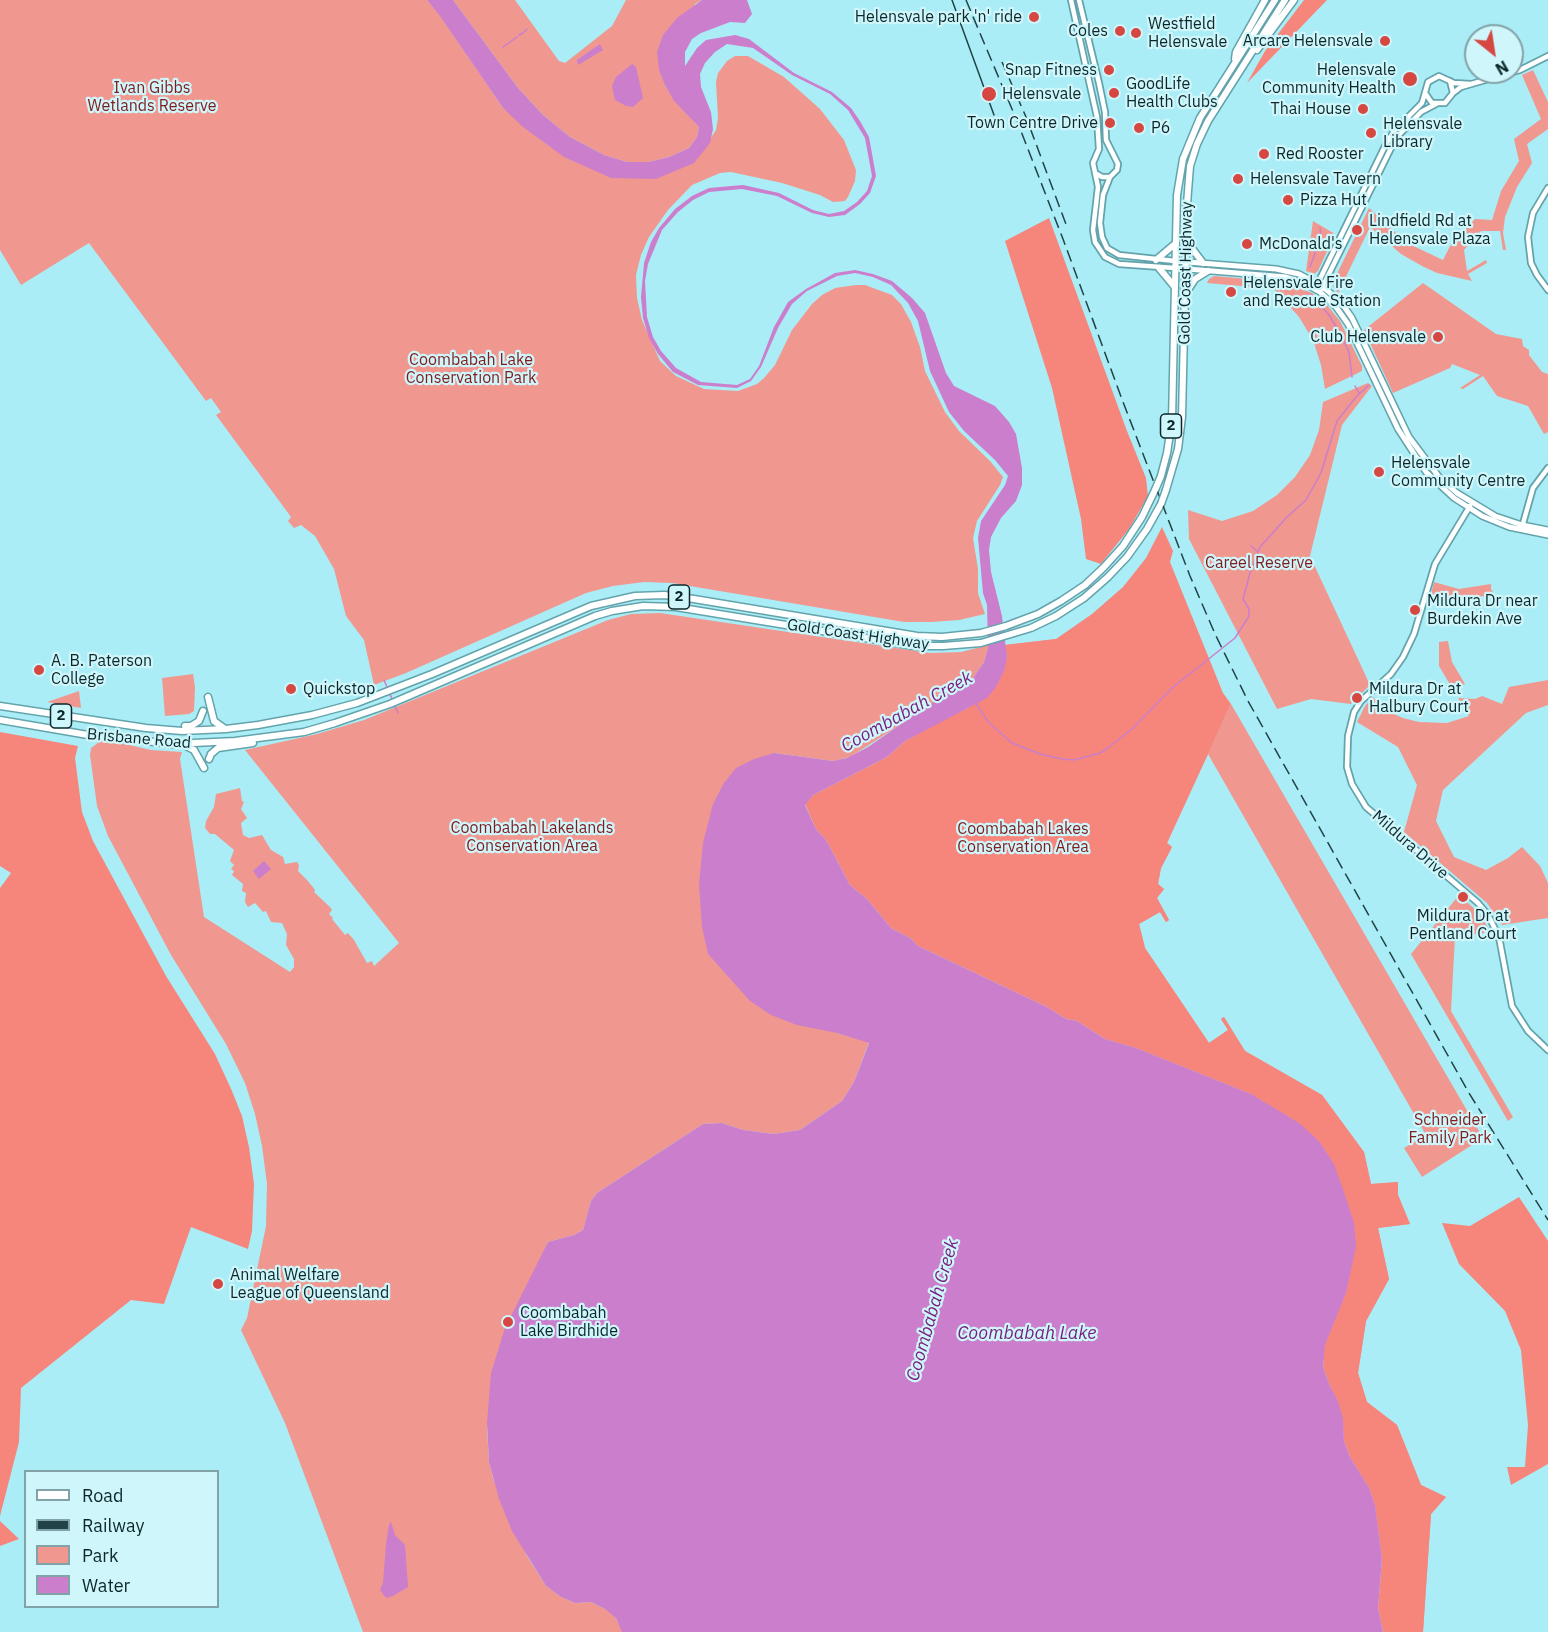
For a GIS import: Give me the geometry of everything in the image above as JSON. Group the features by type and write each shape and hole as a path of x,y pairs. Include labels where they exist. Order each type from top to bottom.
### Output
{"highway":[{"path":"1235,62 1236,52 1265,0"},
{"name":"Gold Coast Highway","path":"207,729 226,729 312,716 393,690 572,613 611,600 635,596 664,595 694,599 917,636 942,637 981,633 1012,624 1038,614 1068,597 1095,576 1116,555 1142,517 1161,476 1172,420 1178,183 1186,148 1200,118 1275,0"},
{"name":"Gold Coast Highway","path":"207,744 304,732 334,723 390,704 595,616 643,606 676,607 914,646 953,646 981,643 1013,635 1044,622 1077,603 1120,565 1147,529 1161,504 1175,464 1181,434 1188,179 1197,144 1208,121 1285,0"},
{"path":"1248,58 1294,0"},
{"path":"1186,241 1203,263"},
{"path":"1156,260 1176,243"},
{"path":"1159,268 1175,287"},
{"path":"1185,294 1195,279 1208,271"},
{"path":"208,697 214,721 226,729"},
{"name":"Brisbane Road","path":"0,706 121,725 173,730 207,729"},
{"path":"121,725 191,726 199,721 203,711"},
{"name":"Brisbane Road","path":"0,720 96,736 180,744 207,744"},
{"path":"209,759 218,748 304,732"},
{"path":"180,744 194,750 204,768"}],"main road":[{"path":"1175,265 1203,263 1285,270 1299,274 1319,288 1348,324 1398,429 1413,455 1442,488 1492,521 1548,535"},
{"path":"1186,265 1208,271 1286,277 1319,288"},
{"path":"1521,528 1548,530"}],"street":[{"path":"1071,0 1091,85 1099,140 1093,164 1098,187 1094,205 1093,235 1099,250 1109,260 1119,264 1159,268 1175,265"},
{"path":"1079,0 1105,112 1106,140 1119,164 1116,173 1110,177 1104,189 1101,232 1103,242 1107,248 1119,255 1175,265"},
{"path":"1524,68 1548,56"},
{"path":"1319,288 1386,144 1394,131 1422,103 1428,82 1434,77 1443,77 1450,81 1464,83"},
{"path":"1450,81 1453,93"},
{"path":"1091,85 1099,83"},
{"path":"1319,288 1396,138 1421,112 1449,100 1453,93 1461,87 1471,84"},
{"path":"1425,93 1429,100 1436,104"},
{"path":"1096,155 1104,151 1111,152"},
{"path":"1095,173 1102,177 1110,177"},
{"path":"1548,188 1533,213 1528,237 1532,263 1537,275 1548,290"},
{"path":"1521,528 1533,488 1548,468"},
{"name":"Mildura Drive","path":"1470,506 1435,564 1414,634 1403,657 1390,674 1361,701 1354,712 1348,736 1347,767 1356,792 1366,807 1478,903 1488,915 1499,937 1512,1006 1528,1031 1548,1050"}],"green space":[{"name":"Coombabah Lake Conservation Park","path":"0,0 427,0 503,108 549,146 636,173 710,139 716,130 718,118 716,82 718,73 727,61 735,56 748,56 784,77 820,109 844,140 856,170 855,181 848,197 845,201 833,202 820,195 782,183 731,172 720,173 692,185 668,210 649,237 641,255 636,275 637,298 642,320 660,361 676,376 704,389 738,391 757,384 764,378 775,365 792,330 822,295 835,288 865,285 892,295 901,304 911,322 925,371 945,412 959,431 1003,477 977,521 973,538 978,569 978,593 985,614 959,620 904,622 672,583 644,582 613,586 586,593 374,685 364,640 346,616 334,569 315,536 301,525 294,528 288,521 291,517 216,415 221,412 211,398 206,401 89,243 21,285 0,250"},
{"path":"453,0 515,0 559,61 565,63 612,26 626,0 702,0 695,4 665,85 675,101 699,127 697,137 689,148 669,157 649,162 627,162 604,155 570,137 543,115 518,88"},
{"path":"1304,0 1327,0 1247,83 1265,51"},
{"path":"1533,70 1548,102 1548,129 1527,144 1532,163 1517,187 1505,217 1503,233 1506,250 1503,250 1500,231 1481,231 1464,250 1467,271 1486,260 1487,263 1468,274 1472,281 1437,273 1422,266 1401,254 1370,227 1338,293 1333,282 1369,208 1407,243 1443,260 1450,246 1475,219 1492,220 1501,191 1519,161 1514,139 1541,119 1524,80 1524,74"},
{"path":"1049,218 1146,478 1148,496 1129,529 1101,564 1086,559 1081,519 1052,388 1005,241"},
{"path":"1313,221 1335,234 1318,271 1314,274 1306,271"},
{"path":"1214,276 1283,282 1312,293 1327,305 1340,321 1362,366 1362,371 1325,389 1321,365 1313,340 1299,317 1274,289 1207,283"},
{"name":"Club Helensvale","path":"1423,283 1496,334 1522,339 1523,346 1529,350 1529,355 1542,372 1548,374 1548,432 1544,434 1528,406 1497,396 1483,376 1463,389 1460,388 1480,375 1452,364 1450,368 1393,393 1364,330"},
{"name":"Careel Reserve","path":"1368,383 1372,386 1342,425 1310,556 1370,685 1351,704 1311,699 1277,709 1189,539 1188,510 1222,521 1253,511 1277,495 1295,477 1310,455 1319,430 1323,402"},
{"name":"Coombabah Lakes Conservation Area","path":"1162,527 1173,551 1170,562 1223,693 1231,704 1167,843 1172,847 1161,868 1158,884 1164,889 1157,898 1169,920 1166,922 1160,912 1139,924 1145,948 1209,1043 1228,1030 1221,1019 1224,1017 1245,1051 1322,1095 1364,1152 1371,1184 1398,1182 1398,1195 1410,1224 1378,1228 1389,1279 1366,1321 1358,1373 1367,1402 1397,1425 1421,1485 1446,1497 1431,1514 1423,1632 1383,1632 1378,1608 1382,1559 1375,1505 1369,1488 1350,1457 1344,1441 1343,1419 1338,1401 1323,1367 1325,1345 1346,1293 1351,1270 1354,1223 1334,1164 1319,1141 1299,1123 1251,1094 1136,1048 1105,1039 1077,1021 1066,1019 1047,1007 918,946 910,938 891,928 867,899 850,885 826,840 816,829 805,804 813,795 887,757 905,741 968,708 1007,657 1005,645 1056,639 1092,614 1123,587 1146,558"},
{"path":"1434,582 1459,589 1491,584 1494,594 1458,601 1431,594"},
{"name":"Coombabah Lakelands Conservation Area","path":"660,613 930,653 961,652 989,645 984,662 973,678 850,757 833,761 774,753 837,1033 869,1042 854,1082 842,1101 800,1130 774,1134 743,1130 722,1123 703,1124 597,1193 591,1201 583,1230 574,1235 548,1242 534,1273 487,1428 489,1462 494,1481 527,1556 546,1586 561,1597 575,1603 591,1602 605,1609 614,1615 624,1632 363,1632 285,1423 241,1330 247,1318 266,1226 267,1184 255,1114 245,1083 226,1044 171,955 108,836 97,806 91,748 103,739 151,750 182,752 180,759 204,917 290,972 294,967 294,959 286,945 287,934 282,923 271,922 266,911 263,912 255,903 248,907 245,902 246,893 242,891 243,884 232,875 234,871 231,869 234,865 230,861 234,850 205,828 206,821 214,807 216,794 240,788 244,802 241,809 247,818 241,823 243,835 249,838 262,835 271,850 283,857 285,864 297,862 298,871 332,910 329,914 332,919 345,935 348,933 354,940 367,963 372,961 374,966 399,943 245,750 317,734 364,720 608,620 631,614"},
{"name":"Schneider Family Park","path":"1056,639 1208,753 1231,704 1483,1138 1422,1177 1404,1148 1426,1135 1208,754 1167,843 1172,847 1161,868 1158,884 1164,889 1157,898 1169,920 1166,922 1160,912 1139,924 1145,948 1209,1043 1228,1030 1221,1019 1224,1017 1245,1051 1322,1095 1364,1152 1371,1184 1398,1182 1398,1195 1410,1224 1378,1228 1389,1279 1366,1321 1358,1373 1367,1402 1397,1425 1421,1485 1446,1497 1431,1514 1423,1632 1383,1632 1382,1559 1375,1505 1369,1488 1350,1457 1251,1094 1136,1048 1105,1039 1005,645"},
{"path":"1448,641 1452,662 1465,684 1456,688 1452,688 1439,666 1439,642"},
{"path":"193,674 194,711 189,714 165,716 162,678"},
{"path":"1548,680 1548,705 1526,713 1443,790 1436,821 1454,857 1486,870 1522,847 1540,866 1548,883 1548,918 1502,925 1487,903 1404,832 1417,785 1398,747 1357,722 1365,706 1373,697 1387,711 1403,718 1419,722 1447,723 1469,716 1458,698 1475,699 1482,696 1502,704 1509,687"},
{"path":"79,691 81,708 47,702"},
{"path":"0,732 78,746 75,758 82,812 93,841 166,976 215,1054 242,1116 254,1184 252,1231 248,1249 191,1227 164,1304 131,1300 21,1388 19,1442 0,1516 0,888 11,873 0,866"},
{"path":"1459,895 1478,912 1491,932 1455,937 1451,1011 1513,1117 1508,1121 1411,954"},
{"path":"1519,1197 1548,1241 1548,1464 1511,1485 1507,1467 1525,1467 1528,1425 1521,1350 1505,1311 1459,1264 1442,1223 1470,1226"},
{"path":"0,1521 19,1539 0,1546"}],"water":[{"name":"Coombabah Lake","path":"427,0 453,0 518,88 543,115 570,137 604,155 627,162 649,162 669,157 689,148 697,137 699,127 674,101 665,85 659,70 657,52 663,35 677,18 702,0 747,0 752,14 745,23 730,22 701,33 692,39 685,52 685,66 697,48 706,40 735,35 749,39 794,73 832,92 851,108 860,121 869,137 876,176 870,193 860,204 845,215 829,217 812,213 777,196 742,189 709,192 693,200 678,212 662,230 648,264 645,281 647,317 653,337 661,351 676,368 701,382 737,385 750,379 759,366 774,327 788,302 806,289 835,273 855,270 892,281 925,313 946,373 954,386 995,406 1016,434 1022,468 1022,485 1016,501 1001,518 991,537 989,550 991,572 1002,616 1007,657 1004,671 996,687 987,698 905,741 887,757 813,795 805,805 816,829 826,840 850,885 867,899 891,928 910,938 918,946 1047,1007 1066,1019 1077,1021 1105,1039 1136,1048 1251,1094 1299,1123 1319,1141 1334,1164 1344,1192 1354,1223 1356,1247 1346,1293 1325,1345 1323,1367 1338,1401 1343,1419 1344,1441 1350,1457 1369,1488 1375,1505 1382,1559 1378,1608 1383,1632 622,1632 616,1618 605,1609 591,1602 575,1603 561,1597 546,1586 512,1531 499,1499 489,1462 487,1423 491,1373 505,1328 548,1242 574,1235 583,1230 591,1201 597,1193 703,1124 722,1123 743,1130 774,1134 800,1130 842,1101 854,1082 869,1043 837,1033 797,1025 771,1015 750,1001 708,954 702,927 699,884 703,843 713,804 724,783 736,768 754,759 774,753 833,761 847,758 868,747 930,704 973,678 984,662 988,648 987,605 983,593 978,538 981,521 1005,485 1008,476 995,460 964,431 949,412 930,371 918,321 908,303 891,285 873,277 855,273 837,276 807,291 792,304 778,328 761,367 751,381 737,388 698,385 673,372 658,354 649,338 643,318 641,297 644,263 651,242 659,228 675,209 692,196 709,188 743,185 779,193 813,210 829,214 844,211 867,191 872,176 865,138 848,110 830,94 792,75 753,48 727,44 705,63 700,74 701,87 711,112 713,129 710,143 694,163 656,179 611,178 564,157 523,127 503,108"},
{"path":"600,44 603,50 578,65 577,60"},
{"path":"632,64 636,67 643,98 633,107 615,100 612,86 616,77"},
{"path":"264,861 271,869 259,879 253,871"},
{"path":"391,1522 395,1535 405,1545 408,1587 386,1598 380,1590 383,1583 386,1544"}],"waterway":[{"path":"524,32 527,29"},
{"path":"519,35 523,33"},
{"path":"503,47 517,37"},
{"path":"1310,267 1321,237 1320,228"},
{"path":"1310,294 1329,315 1340,333 1349,352 1352,377"},
{"path":"975,702 989,723 1012,743 1040,754 1062,759 1074,760 1100,753 1133,728 1172,688 1235,638 1249,616 1249,609 1243,599 1260,547 1306,500 1321,473 1337,421 1369,385"},
{"path":"1355,386 1359,393"},
{"path":"1251,546 1257,551"},
{"path":"384,680 387,687"},
{"path":"389,692 393,701"},
{"path":"395,706 398,713"}],"tram line":[{"path":"952,0 994,115"}],"railway":[{"path":"966,0 1017,121 1190,576 1216,636 1248,701 1469,1093 1548,1220"},
{"path":"1002,62 1026,117 1067,227"}],"place":[{"name":"Helensvale park 'n' ride","path":"1034,17"},
{"name":"Coles","path":"1120,31"},
{"name":"Westfield Helensvale","path":"1136,33"},
{"name":"Arcare Helensvale","path":"1385,41"},
{"name":"Snap Fitness","path":"1109,70"},
{"name":"Helensvale Community Health","path":"1410,79"},
{"name":"GoodLife Health Clubs","path":"1114,93"},
{"name":"Helensvale","path":"989,94"},
{"name":"Thai House","path":"1363,109"},
{"name":"Town Centre Drive","path":"1110,123"},
{"name":"P6","path":"1139,128"},
{"name":"Helensvale Library","path":"1371,133"},
{"name":"Red Rooster","path":"1264,154"},
{"name":"Helensvale Tavern","path":"1238,179"},
{"name":"Pizza Hut","path":"1288,200"},
{"name":"Lindfield Rd at Helensvale Plaza","path":"1357,230"},
{"name":"McDonald's","path":"1247,244"},
{"name":"Helensvale Fire and Rescue Station","path":"1231,292"},
{"name":"Club Helensvale","path":"1438,337"},
{"name":"Helensvale Community Centre","path":"1379,472"},
{"name":"Mildura Dr near Burdekin Ave","path":"1415,610"},
{"name":"A. B. Paterson College","path":"39,670"},
{"name":"Quickstop","path":"291,689"},
{"name":"Mildura Dr at Halbury Court","path":"1357,698"},
{"name":"Mildura Dr at Pentland Court","path":"1463,897"},
{"name":"Animal Welfare League of Queensland","path":"218,1284"},
{"name":"Coombabah Lake Birdhide","path":"508,1322"}],"park label":[{"name":"Ivan Gibbs Wetlands Reserve","path":"152,97"}],"water label":[{"name":"Coombabah Creek","path":"907,712"},
{"name":"Coombabah Creek","path":"933,1310"}]}
